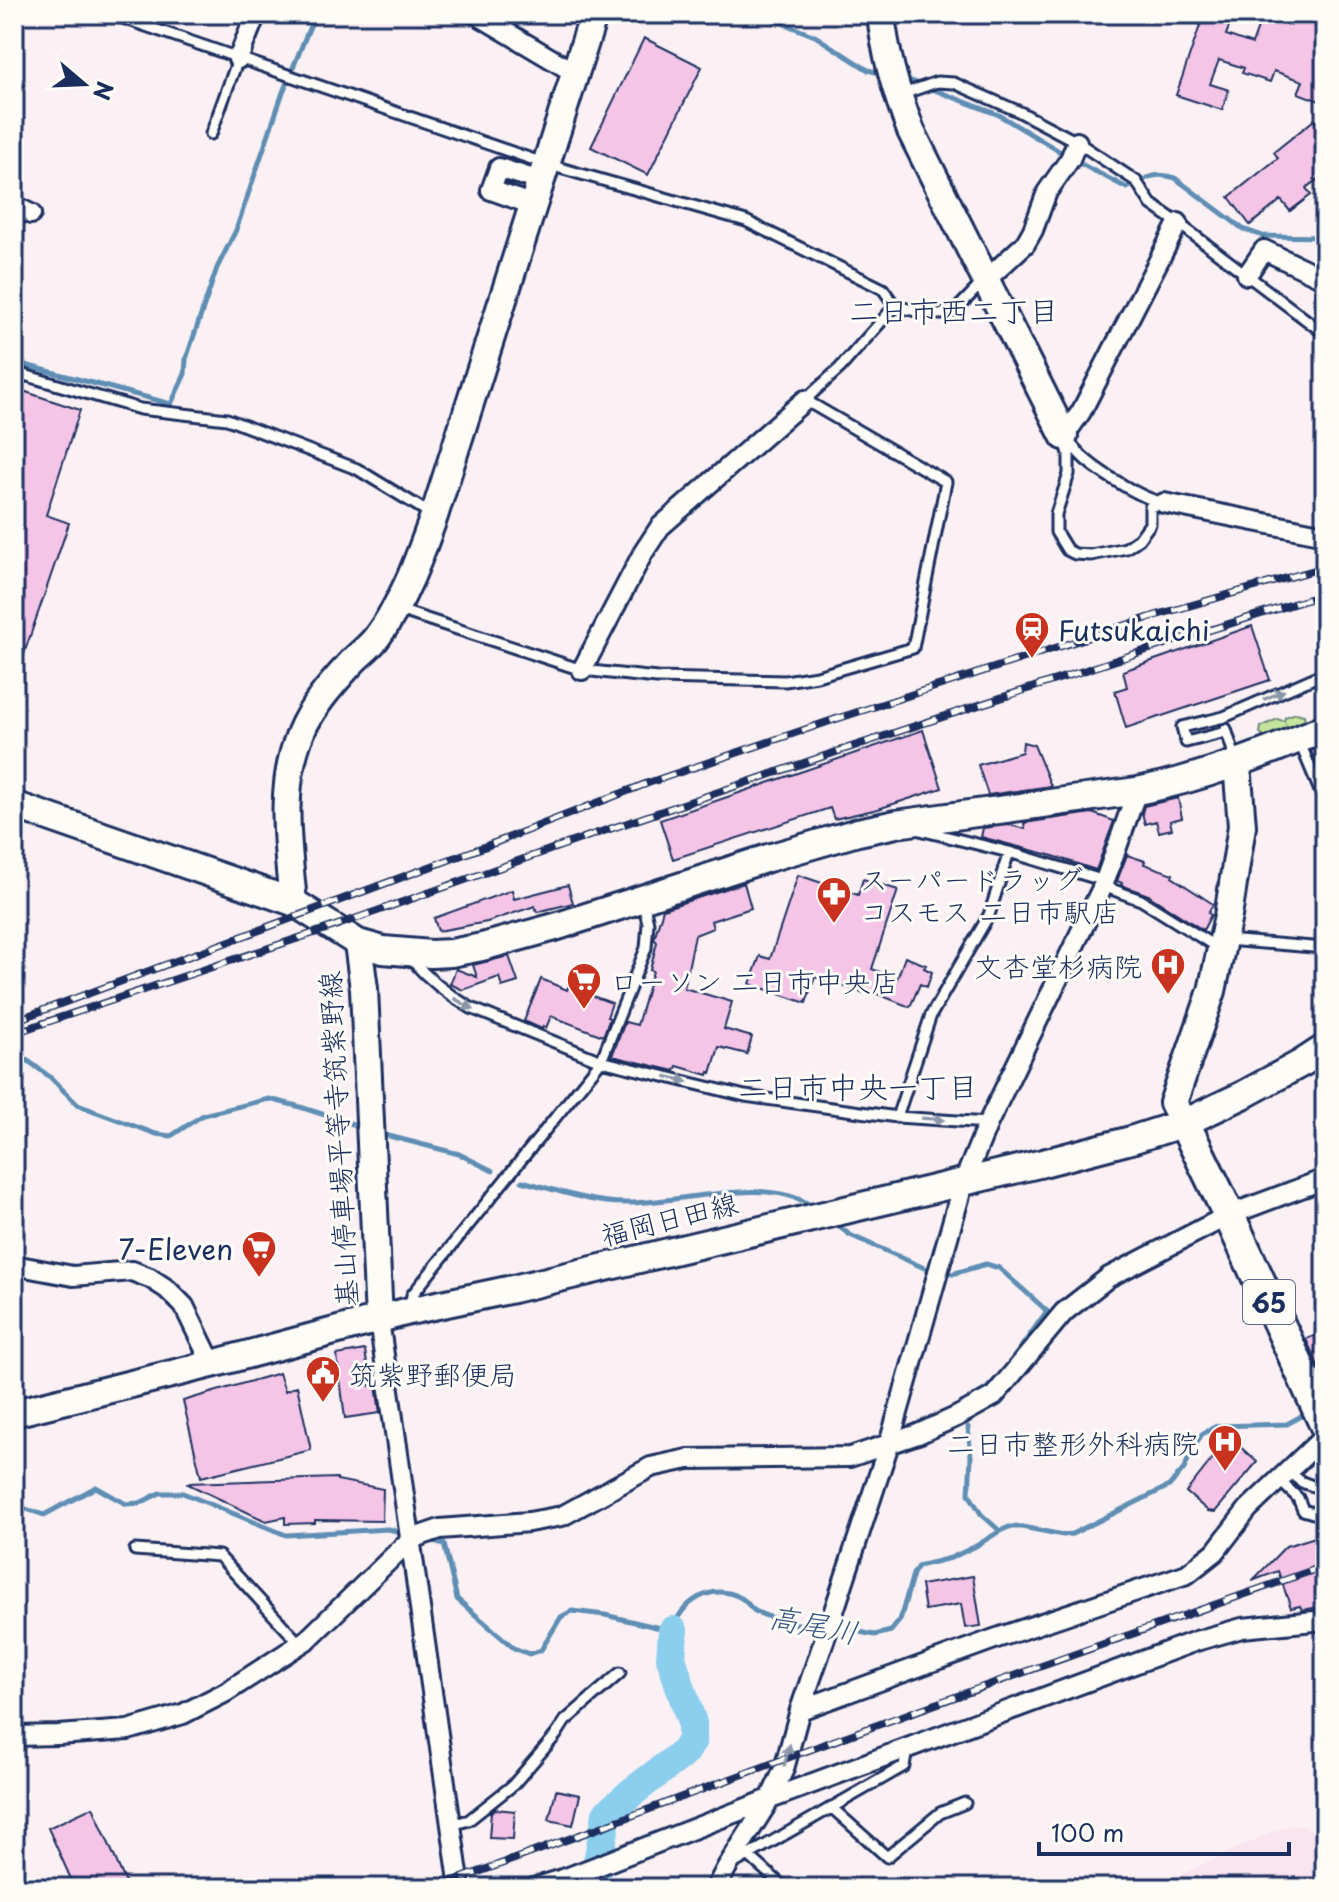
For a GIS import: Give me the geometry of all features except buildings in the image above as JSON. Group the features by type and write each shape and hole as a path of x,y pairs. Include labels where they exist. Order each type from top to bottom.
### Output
{"main road":[{"path":"293,902 287,795 290,770 301,732 321,700 375,640 396,609 418,559 594,14"},
{"path":"881,14 886,55 911,131 1064,436"},
{"path":"358,943 406,953 451,953 482,947 858,832 1173,784 1237,764 1325,728"},
{"path":"1184,1123 1173,1103 1212,991 1242,826 1237,764"},
{"name":"基山停車場平等寺筑紫野線","path":"14,805 293,902 358,943 364,989 379,1320"},
{"name":"福岡日田線","path":"14,1413 409,1311 513,1289 1131,1140 1184,1123 1302,1063 1325,1048"},
{"name":"65","path":"1184,1123 1325,1423"}],"street":[{"path":"238,59 256,14"},
{"path":"476,14 575,73"},
{"path":"986,280 1025,244 1047,192 1070,159 1077,142"},
{"path":"1064,436 1081,412 1178,223"},
{"path":"1247,275 1264,250 1325,279"},
{"path":"582,670 643,553 660,527 805,400"},
{"path":"1164,503 1325,535"},
{"path":"716,1888 770,1799 784,1769 800,1710 889,1444 964,1181 988,1123 1104,883 1137,791"},
{"path":"14,1736 128,1730 183,1714 226,1692 308,1639 411,1539 440,1529 529,1522 562,1516 651,1467 688,1459 850,1457 942,1424 994,1396 1064,1312 1109,1277 1229,1215 1325,1179"},
{"path":"14,1265 73,1276 132,1271 150,1278 184,1306 212,1364"},
{"path":"379,1320 460,1888"},
{"path":"800,1710 997,1638 1187,1574 1215,1552 1248,1509 1325,1436"},
{"path":"534,1888 1196,1641 1242,1628 1325,1620"}],"lane":[{"path":"14,24 19,14"},
{"path":"111,14 238,59 539,184 746,221 883,289 895,306 942,314 956,310 986,280"},
{"path":"211,134 238,59"},
{"path":"898,96 937,82 954,83 1077,142 1136,181 1151,204 1325,334"},
{"path":"396,609 582,670 657,678 785,681 817,676 913,648 946,482 805,400 840,368 895,306"},
{"path":"14,372 140,409 227,419 357,469 434,516"},
{"path":"1064,436 1102,472 1150,499 1164,503"},
{"path":"1064,436 1069,454 1069,474 1056,514 1056,532 1070,552 1098,555 1126,548 1139,539 1150,524 1150,507 1164,503"},
{"path":"1226,732 1186,742 1182,727 1224,717 1325,673"},
{"path":"1224,717 1237,764"},
{"path":"1298,740 1325,803"},
{"path":"896,824 1009,852 1104,883 1222,945 1325,948"},
{"path":"897,1117 931,1015 989,915 1009,852"},
{"path":"409,1311 412,1295 601,1061 646,948 648,923 642,898"},
{"path":"406,953 427,977 471,1008 601,1061 745,1096 897,1117 988,1123"},
{"path":"1284,1475 1322,1490 1324,1503 1321,1509 1313,1513 1303,1510 1284,1475"},
{"path":"135,1550 219,1556 300,1644"},
{"path":"451,1825 469,1820 513,1785 565,1721 620,1673"},
{"path":"727,1867 904,1766 907,1748"},
{"path":"831,1807 887,1857 940,1813 965,1803"},
{"path":"748,1855 785,1888"}],"shaded area":[{"path":"1304,1826 1319,1833 1316,1877 1299,1888 1151,1888 1283,1827"}],"green space":[{"path":"1296,713 1304,715 1303,723 1261,743 1261,727 1277,719 1284,721 1285,717"}],"waterway":[{"path":"14,362 171,404 185,374 186,359 217,268 236,230 283,92 315,14"},
{"path":"731,14 739,14"},
{"path":"759,14 815,36 868,70 883,74"},
{"path":"901,77 999,115 1127,188 1150,177 1168,176 1175,178 1243,229 1263,236 1325,237"},
{"path":"14,1054 50,1077 78,1105 156,1134 171,1136 203,1115 269,1099 356,1125"},
{"path":"381,1134 459,1154 493,1171"},
{"path":"522,1181 599,1201 646,1202 748,1191 794,1197 813,1207"},
{"path":"834,1223 850,1235 929,1270"},
{"path":"952,1274 986,1264 999,1268 1047,1311 1004,1371 986,1389 970,1399"},
{"name":"高尾川","path":"833,1627 875,1635 891,1631 900,1620 918,1566 951,1558 1009,1527 1072,1534 1169,1486 1184,1469 1202,1434 1216,1426 1287,1424 1307,1413"},
{"path":"968,1427 971,1457 969,1494 981,1514 1000,1531"},
{"path":"14,1500 20,1507 44,1515 96,1487 126,1504 140,1503 160,1493 183,1493 286,1535 388,1529 405,1533"},
{"path":"427,1539 444,1544 457,1599 514,1648 529,1654 541,1650 561,1617 572,1611 605,1615 673,1631 682,1611 709,1593 731,1593 755,1611 770,1617 823,1625"},
{"name":"高尾川","path":"593,1888 607,1814 685,1752 692,1740 692,1723 671,1658 673,1631"}],"railway":[{"path":"14,1021 648,783 1157,615 1325,567"},
{"path":"14,1033 332,927 842,750 1325,594"},
{"path":"434,1888 921,1709 1325,1566"}],"place":[{"name":"Futsukaichi","path":"1032,660"},
{"name":"スーパードラッグ コスモス 二日市駅店","path":"834,925"},
{"name":"文杏堂杉病院","path":"1168,996"},
{"name":"ローソン 二日市中央店","path":"584,1011"},
{"name":"7-Eleven","path":"259,1279"},
{"name":"筑紫野郵便局","path":"323,1404"},
{"name":"二日市整形外科病院","path":"1225,1473"}],"district":[{"name":"二日市西二丁目","path":"954,309"},
{"name":"二日市中央一丁目","path":"858,1085"}]}
